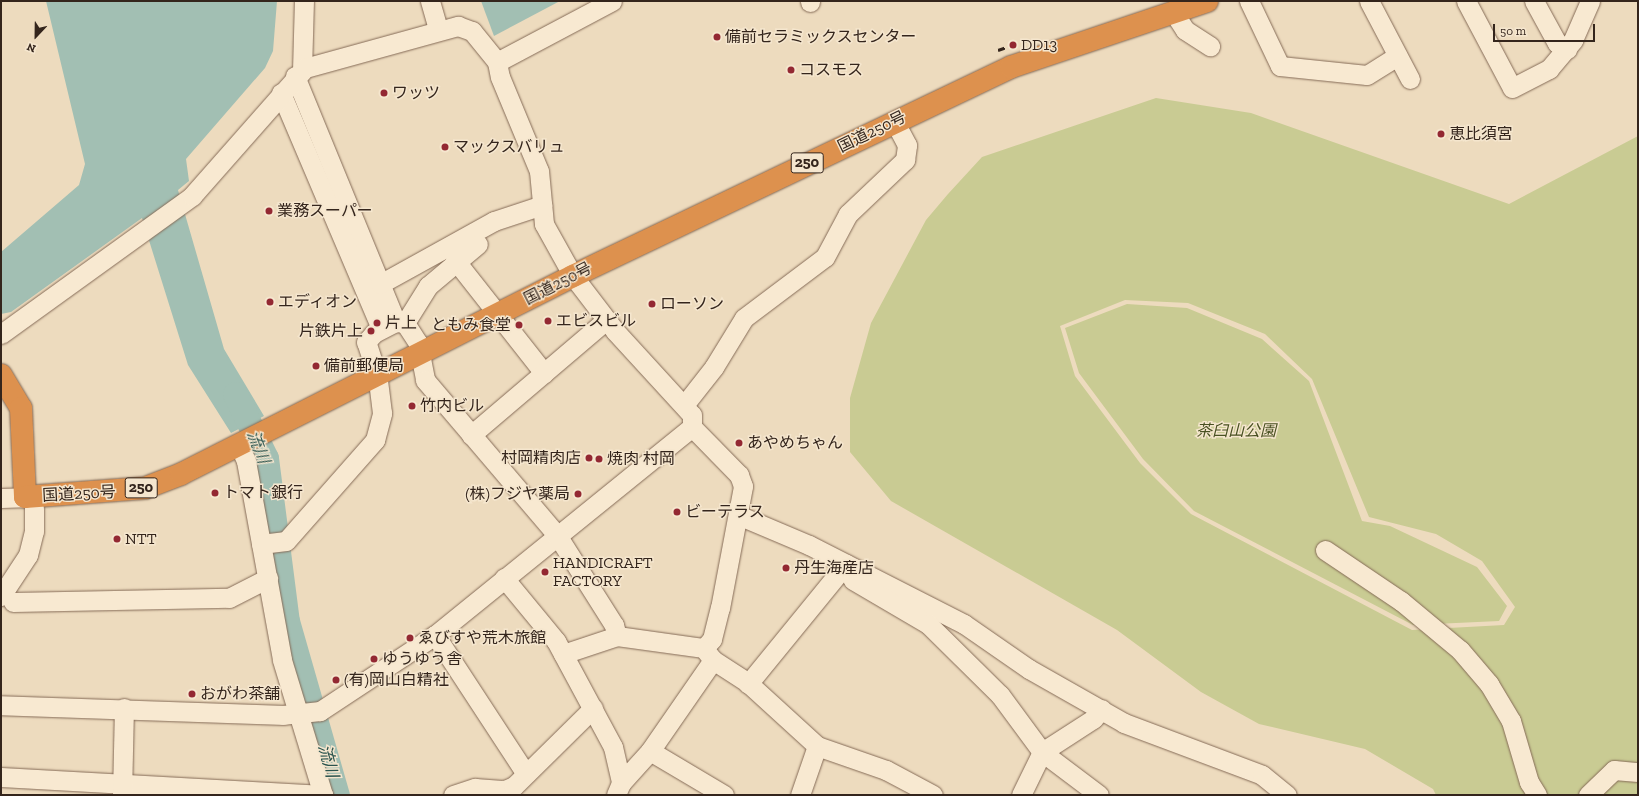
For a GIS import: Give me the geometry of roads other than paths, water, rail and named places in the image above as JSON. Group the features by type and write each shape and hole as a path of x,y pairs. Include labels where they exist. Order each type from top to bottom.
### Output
{"highway":[{"name":"国道250号","path":"1,375 21,408 29,502 144,488 244,443 572,276 894,121 1011,67 1207,1"}],"street":[{"path":"304,1 298,73 380,284 394,325"},
{"path":"430,1 438,29"},
{"path":"497,62 612,1"},
{"path":"1249,1 1280,66 1367,75 1397,56"},
{"path":"1369,1 1410,79"},
{"path":"1466,1 1512,88 1549,69 1567,49 1590,1"},
{"path":"1534,1 1557,43 1567,49"},
{"path":"1174,13 1185,30 1210,46"},
{"path":"1,334 142,234 192,196 298,73 438,29 458,26 472,31 497,62 500,77 539,171 544,224 572,276 606,320 685,404 692,415 692,427 739,475 743,486 720,608 708,654 650,751 619,789"},
{"path":"281,93 394,325 413,330 420,354 425,380 557,535 614,625 617,636"},
{"path":"685,404 714,367 744,318 825,257 848,214 905,160 907,145 894,121"},
{"path":"380,284 494,222 542,209"},
{"path":"271,544 375,440 382,413 377,375 366,342 394,325 428,286 455,260 511,225 542,209"},
{"path":"455,260 544,373"},
{"path":"471,435 606,320"},
{"path":"1,705 308,713 435,635 692,427"},
{"path":"1,777 122,790 323,795 308,713 282,660 268,578 271,544 246,461 244,443"},
{"path":"1,498 29,502 34,531 28,555 7,599 229,598 268,578"},
{"path":"738,515 846,564 964,624 1029,669 1102,709 1124,723 1262,775 1287,795"},
{"path":"1325,550 1401,601 1460,650 1489,684 1511,721 1529,782 1537,795"},
{"path":"748,684 846,564"},
{"path":"846,564 853,580 928,624 968,662 1004,701 1042,752 1100,795"},
{"path":"504,578 563,654 593,708 613,747 619,789"},
{"path":"435,635 526,774"},
{"path":"563,654 617,636 708,654 748,684 817,746 886,770 933,795"},
{"path":"122,790 124,708"},
{"path":"453,795 475,788 505,790 526,774 593,708"},
{"path":"1021,795 1042,752 1093,719 1102,709"},
{"path":"800,795 817,746"},
{"path":"650,751 724,795"},
{"path":"1588,795 1614,770 1638,772"}],"waterway":[{"name":"流川","path":"235,394 266,458 287,621 337,795"}],"railway":[{"path":"998,50 1027,40"}],"place":[{"name":"備前セラミックスセンター","path":"717,37"},
{"name":"DD13","path":"1013,45"},
{"name":"コスモス","path":"791,70"},
{"name":"ワッツ","path":"384,93"},
{"name":"恵比須宮","path":"1441,134"},
{"name":"マックスバリュ","path":"445,147"},
{"name":"業務スーパー","path":"269,211"},
{"name":"エディオン","path":"270,302"},
{"name":"ローソン","path":"652,304"},
{"name":"エビスビル","path":"548,321"},
{"name":"片上","path":"377,323"},
{"name":"ともみ食堂","path":"519,325"},
{"name":"片鉄片上","path":"371,331"},
{"name":"備前郵便局","path":"316,366"},
{"name":"竹内ビル","path":"412,406"},
{"name":"あやめちゃん","path":"739,443"},
{"name":"村岡精肉店","path":"589,458"},
{"name":"焼肉 村岡","path":"599,459"},
{"name":"トマト銀行","path":"215,493"},
{"name":"(株)フジヤ薬局","path":"578,494"},
{"name":"ビーテラス","path":"677,512"},
{"name":"NTT","path":"117,539"},
{"name":"丹生海産店","path":"786,568"},
{"name":"HANDICRAFT FACTORY","path":"545,572"},
{"name":"ゑびすや荒木旅館","path":"410,638"},
{"name":"ゆうゆう舎","path":"374,659"},
{"name":"(有)岡山白精社","path":"336,680"},
{"name":"おがわ茶舗","path":"192,694"}],"park label":[{"name":"茶臼山公園","path":"1236,431"}]}
